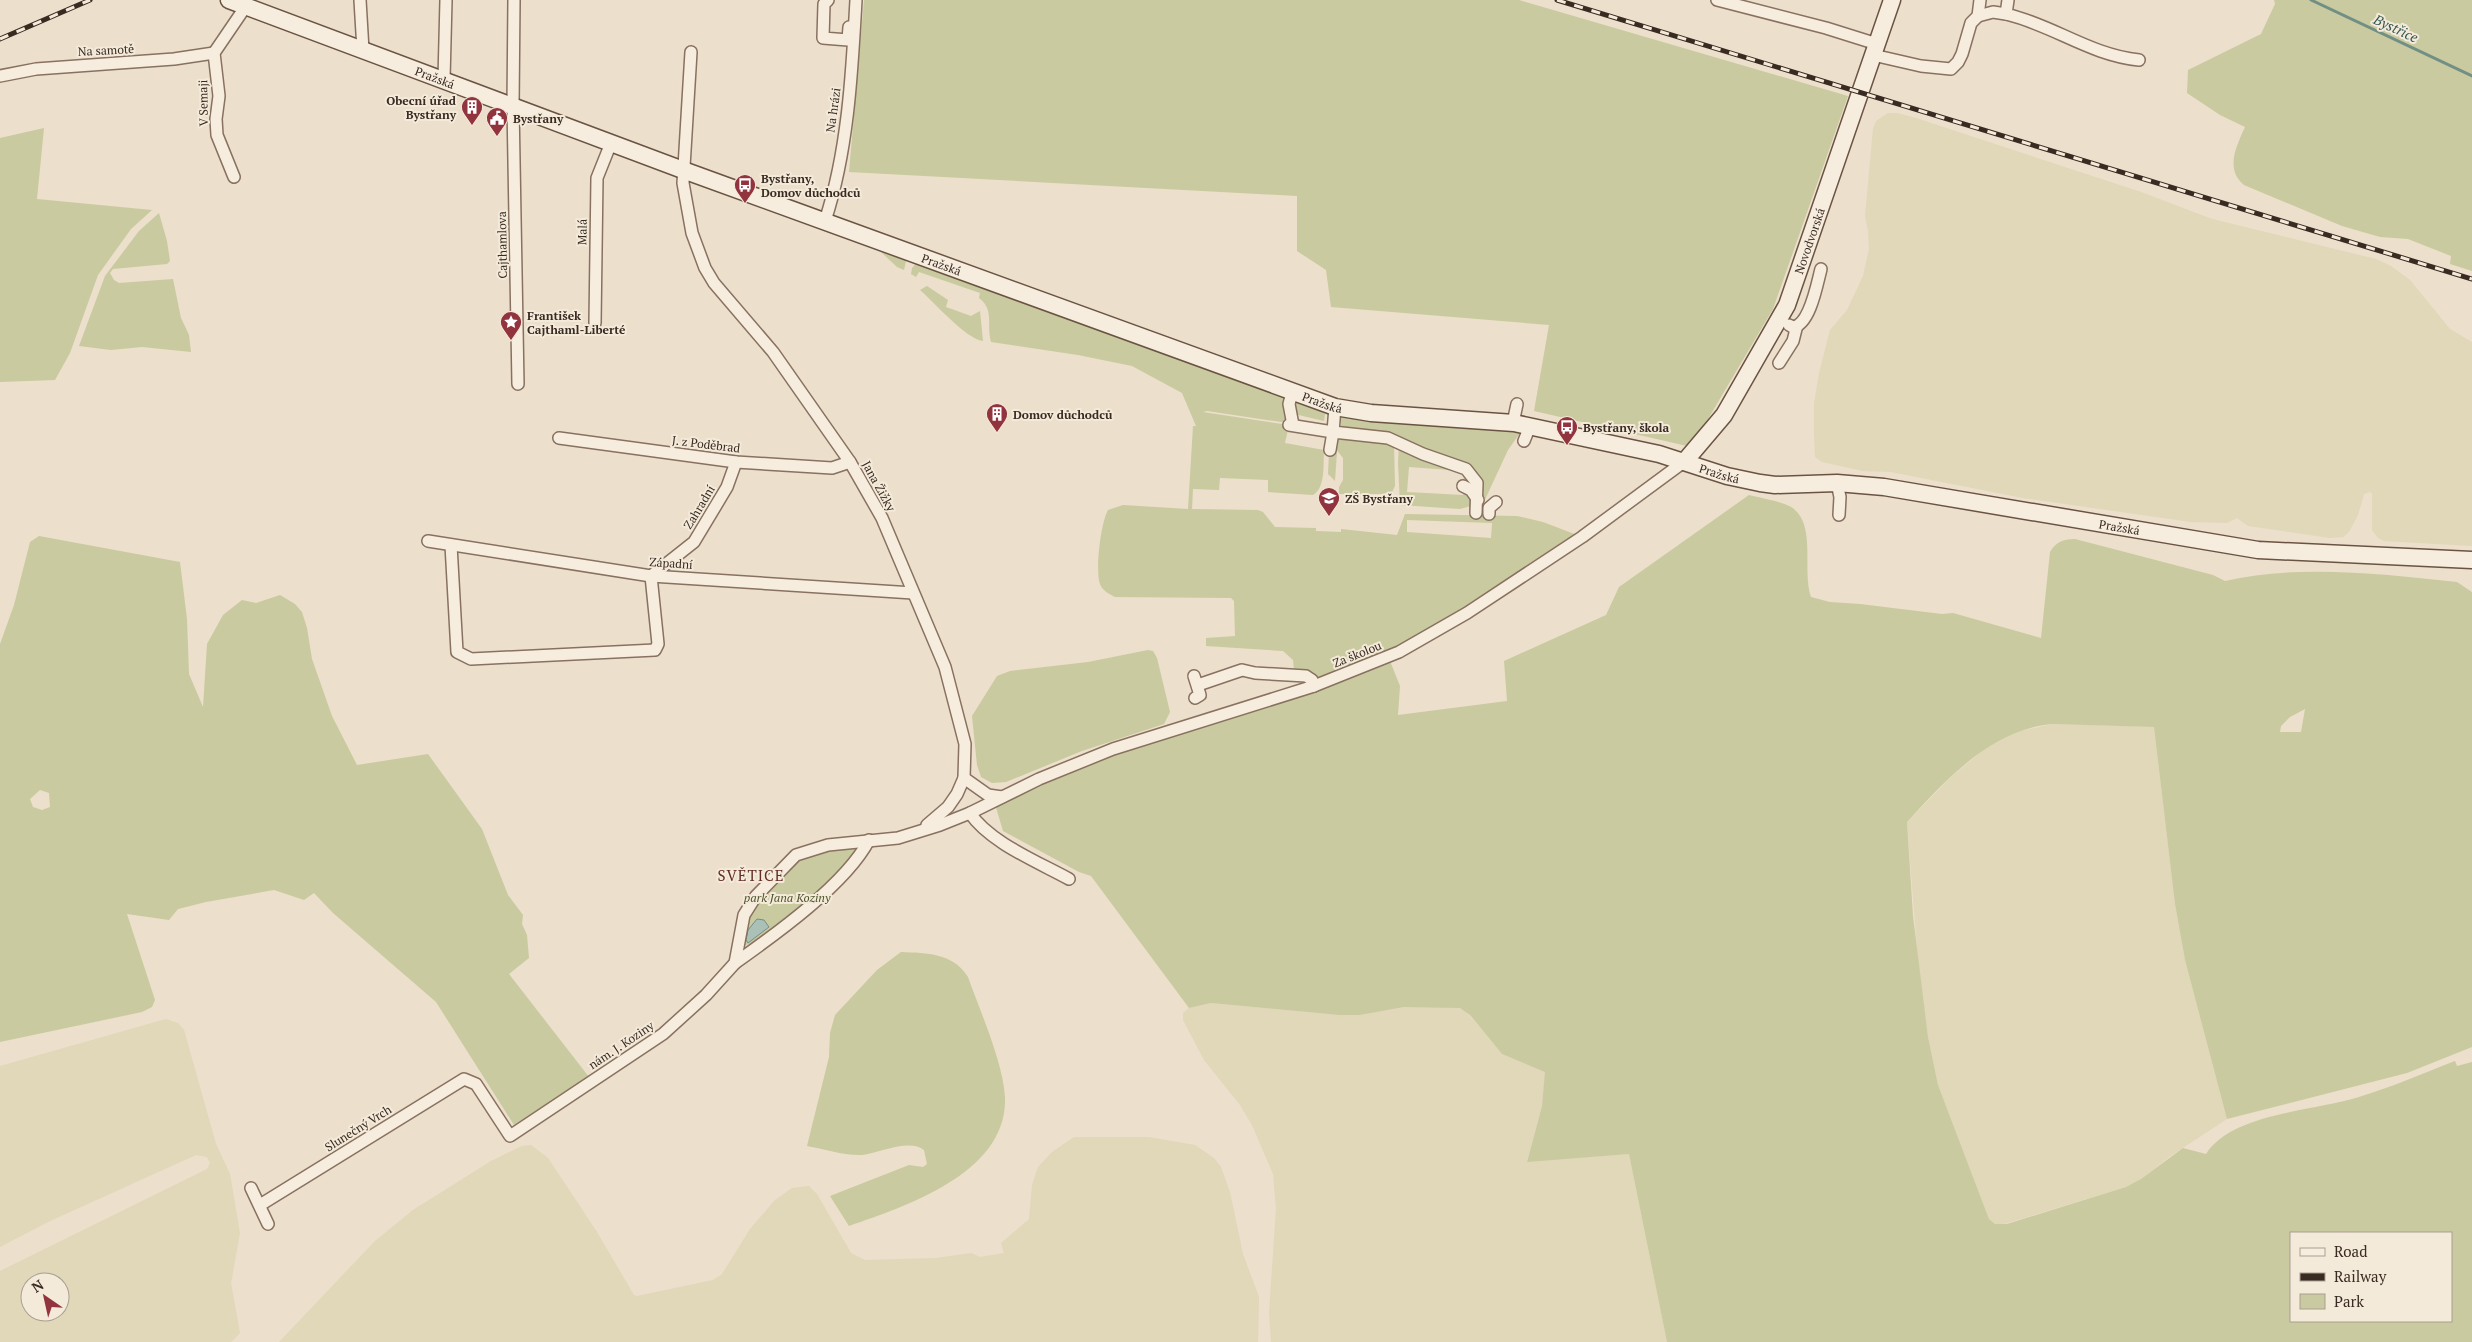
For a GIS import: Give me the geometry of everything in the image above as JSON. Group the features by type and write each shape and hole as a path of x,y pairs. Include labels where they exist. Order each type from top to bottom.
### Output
{"street":[{"path":"360,0 364,50"},
{"path":"444,79 446,0"},
{"path":"513,106 514,0"},
{"path":"828,0 824,4 823,38 848,40 850,0"},
{"name":"Na hrázi","path":"825,221 833,192 844,135 851,78 856,0"},
{"path":"1717,0 1826,28 1921,66 1951,69 1958,62 1962,54 1970,23 1978,16 1993,12 2045,26 2075,42 2116,58 2139,60"},
{"name":"Novodvorská","path":"1685,461 1724,416 1786,324 1787,305 1892,0"},
{"path":"1978,16 1980,0"},
{"path":"2006,14 2008,0"},
{"path":"214,53 234,2"},
{"name":"Pražská","path":"234,2 683,170 1292,393 1335,407 1371,413 1513,423 1530,426 1685,461 1727,476 1760,483 1789,485 1837,483 1884,486 2258,550 2472,560"},
{"name":"Jana Žižky","path":"691,52 683,170 684,200 697,250 714,283 773,352 850,462 882,518 945,667 965,744 964,778 948,808 936,819 916,832"},
{"name":"Na samotě","path":"0,76 36,69 174,59 214,53"},
{"name":"V Semaji","path":"214,53 219,96 216,119 217,135 234,177"},
{"name":"Cajthamlova","path":"513,106 518,384"},
{"name":"Malá","path":"595,323 597,178 611,143"},
{"path":"1786,324 1802,324 1807,317 1821,269"},
{"path":"1779,363 1797,332 1786,324"},
{"path":"1292,393 1289,404 1291,425 1388,438 1423,454 1466,468 1477,483 1478,500 1476,513"},
{"path":"1513,423 1517,404"},
{"path":"1330,450 1335,407"},
{"path":"1524,441 1530,426"},
{"name":"J. z Poděbrad","path":"559,438 736,462 832,468 850,462"},
{"name":"Za školou","path":"916,832 970,813 1039,779 1113,749 1314,686 1399,652 1467,614 1582,538 1685,461"},
{"name":"Zahradní","path":"651,576 694,542 728,487 736,462"},
{"path":"1837,483 1840,497 1839,516"},
{"path":"1464,486 1471,490 1478,500"},
{"path":"1489,514 1488,509 1496,502"},
{"name":"Západní","path":"428,541 450,546 651,576 914,593"},
{"path":"450,546 457,652 471,659 655,650 658,644 651,576"},
{"path":"1195,698 1200,695 1196,680 1242,670 1255,673 1306,676 1312,680 1314,686"},
{"path":"964,778 988,795 1002,797"},
{"path":"970,813 977,823 1000,840 1068,879"},
{"path":"735,963 744,915 756,896 784,864 796,855 812,848 898,838 916,832"},
{"name":"nám. J. Koziny","path":"473,1081 510,1136 668,1030 710,991 735,963 801,914 839,877 864,849 869,840"},
{"name":"Slunečný Vrch","path":"260,1205 457,1082 464,1079 473,1081"},
{"path":"251,1188 268,1224"}],"shaded area":[{"path":"1888,113 1897,113 1916,118 2141,192 2212,219 2376,259 2391,266 2410,280 2450,329 2472,342 2472,546 2384,541 2378,538 2372,530 2372,494 2370,492 2364,494 2358,515 2349,532 2343,537 2330,538 2248,526 2237,518 2227,523 2191,522 2023,498 1891,472 1863,471 1822,462 1815,457 1814,404 1819,373 1830,330 1847,310 1863,276 1869,249 1865,216 1873,129 1876,121"},
{"path":"2053,724 2154,727 2175,904 2185,960 2227,1119 2169,1157 2141,1179 2126,1187 2001,1225 1995,1224 1989,1219 1938,1085 1928,1037 1918,962 1907,822 1952,776 1987,747 2003,737 2020,731"},
{"path":"757,919 764,920 769,927 748,943 746,940 748,930"},
{"path":"1211,1003 1339,1015 1360,1015 1404,1007 1456,1007 1465,1010 1502,1054 1546,1072 1542,1106 1527,1161 1629,1154 1667,1342 1271,1342 1269,1313 1276,1209 1273,1174 1252,1125 1240,1105 1204,1060 1183,1020 1183,1013 1189,1008"},
{"path":"166,1019 178,1023 184,1030 216,1144 230,1174 240,1233 231,1283 240,1333 231,1342 0,1342 0,1271 207,1169 210,1163 207,1157 196,1155 50,1221 0,1247 0,1066"},
{"path":"1074,1137 1149,1137 1195,1145 1214,1158 1221,1167 1230,1192 1243,1254 1259,1297 1258,1342 279,1342 375,1241 413,1210 491,1161 522,1146 531,1145 548,1158 597,1232 634,1295 637,1296 713,1280 722,1274 750,1229 775,1200 792,1188 809,1186 817,1194 851,1253 865,1260 936,1258 971,1253 980,1257 1004,1253 1001,1243 1029,1219 1032,1185 1038,1167 1052,1152"}],"green space":[{"path":"864,0 1519,0 1848,96 1773,309 1708,419 1687,446 1534,411 1549,325 1331,307 1326,270 1297,251 1297,196 849,172"},
{"path":"2274,0 2472,0 2472,271 2450,264 2451,256 2408,239 2380,237 2342,226 2244,185 2238,179 2235,172 2234,157 2245,127 2220,115 2187,93 2188,70 2261,34 2275,4"},
{"path":"44,128 37,199 152,210 131,229 98,275 70,353 55,380 0,382 0,138"},
{"path":"159,213 167,241 170,261 167,264 113,269 110,273 114,280 119,283 173,279 181,318 189,335 191,352 142,347 111,350 79,346 105,276 139,231"},
{"path":"882,249 905,256 904,270 897,267 881,252"},
{"path":"919,260 1319,406 1318,410 1325,414 1324,421 1290,413 1288,423 1207,411 1203,412 1289,425 1285,443 1324,450 1323,475 1320,487 1313,495 1268,492 1268,480 1220,478 1219,490 1193,489 1192,509 1258,510 1263,512 1275,527 1316,528 1316,531 1341,532 1341,529 1397,535 1405,514 1517,516 1543,522 1577,535 1399,652 1314,686 1314,674 1294,670 1293,660 1283,651 1206,646 1206,638 1235,636 1234,601 1231,598 1115,597 1102,588 1098,568 1103,525 1108,510 1123,505 1188,509 1193,426 1196,426 1182,393 1132,366 1078,355 991,342 989,313 979,298 980,293 919,272 916,277 911,274 912,268","holes":["1407,520 1492,523 1491,538 1407,532"]},
{"path":"927,286 948,300 946,307 971,316 980,311 983,341 976,339 959,327 920,290"},
{"path":"1344,414 1520,433 1508,450 1482,506 1467,467 1342,429 1340,419"},
{"path":"1338,437 1394,444 1395,486 1392,492 1383,494 1339,494 1339,487 1343,480 1343,458 1335,448"},
{"path":"1399,444 1414,452 1461,468 1464,471 1409,467 1407,492 1463,495 1464,492 1472,498 1471,506 1460,509 1400,505"},
{"path":"1329,452 1337,452 1335,481 1328,474"},
{"path":"1464,471 1470,477 1474,489 1467,484 1463,486"},
{"path":"1749,495 1785,504 1794,509 1801,517 1807,538 1808,575 1811,597 1830,602 1942,614 1953,613 2041,638 2050,552 2057,543 2071,539 2213,575 2225,581 2281,573 2340,572 2457,582 2472,592 2472,1047 2407,1073 2227,1119 2185,960 2175,904 2154,727 2053,724 2031,728 2010,735 1990,746 1954,773 1907,822 1913,916 1928,1037 1938,1085 1989,1219 1995,1224 2007,1224 2126,1187 2141,1179 2183,1148 2206,1154 2218,1140 2254,1122 2276,1115 2359,1097 2455,1061 2457,1066 2472,1062 2472,1342 1667,1342 1629,1154 1527,1162 1542,1106 1545,1072 1502,1054 1470,1015 1460,1008 1404,1007 1360,1015 1339,1015 1211,1003 1189,1008 1091,876 1079,872 1003,831 995,804 1113,753 1390,661 1400,686 1398,715 1507,701 1504,661 1606,615 1619,587","holes":["2305,709 2301,732 2280,732 2281,726 2290,717"]},
{"path":"39,536 180,562 187,619 189,674 203,707 207,644 223,615 242,600 256,603 280,595 295,604 302,612 307,628 312,659 332,716 357,765 428,754 482,829 508,895 523,915 522,924 527,935 529,958 509,974 589,1077 514,1125 436,1002 333,913 314,893 304,900 274,890 178,909 169,920 127,914 155,1000 152,1007 142,1012 0,1042 0,644 14,605 30,542","holes":["40,790 49,793 50,807 42,810 33,807 30,799"]},
{"path":"1148,650 1153,651 1157,658 1170,712 1164,724 1082,751 1006,782 992,783 981,777 977,765 972,716 997,676 1010,671 1088,662"},
{"name":"park Jana Koziny","path":"856,843 856,849 850,860 822,889 769,933 754,942 744,945 747,923 757,901 791,866 807,855"},
{"path":"901,952 939,956 955,963 968,977 1000,1068 1005,1097 1001,1124 990,1146 972,1166 949,1182 898,1208 849,1226 830,1196 909,1165 923,1167 927,1164 924,1150 911,1145 862,1155 807,1146 829,1057 830,1033 835,1015 877,970"}],"waterway":[{"name":"Bystřice","path":"2311,0 2472,76"}],"railway":[{"path":"0,39 90,0"},
{"path":"1557,0 2472,279"}],"place":[{"name":"Obecní úřad Bystřany","path":"472,126"},
{"name":"Bystřany","path":"497,137"},
{"name":"Bystřany, Domov důchodců","path":"745,204"},
{"name":"František Cajthaml-Liberté","path":"511,341"},
{"name":"Domov důchodců","path":"997,433"},
{"name":"Bystřany, škola","path":"1567,446"},
{"name":"ZŠ Bystřany","path":"1329,517"}],"district":[{"name":"SVĚTICE","path":"751,875"}]}
